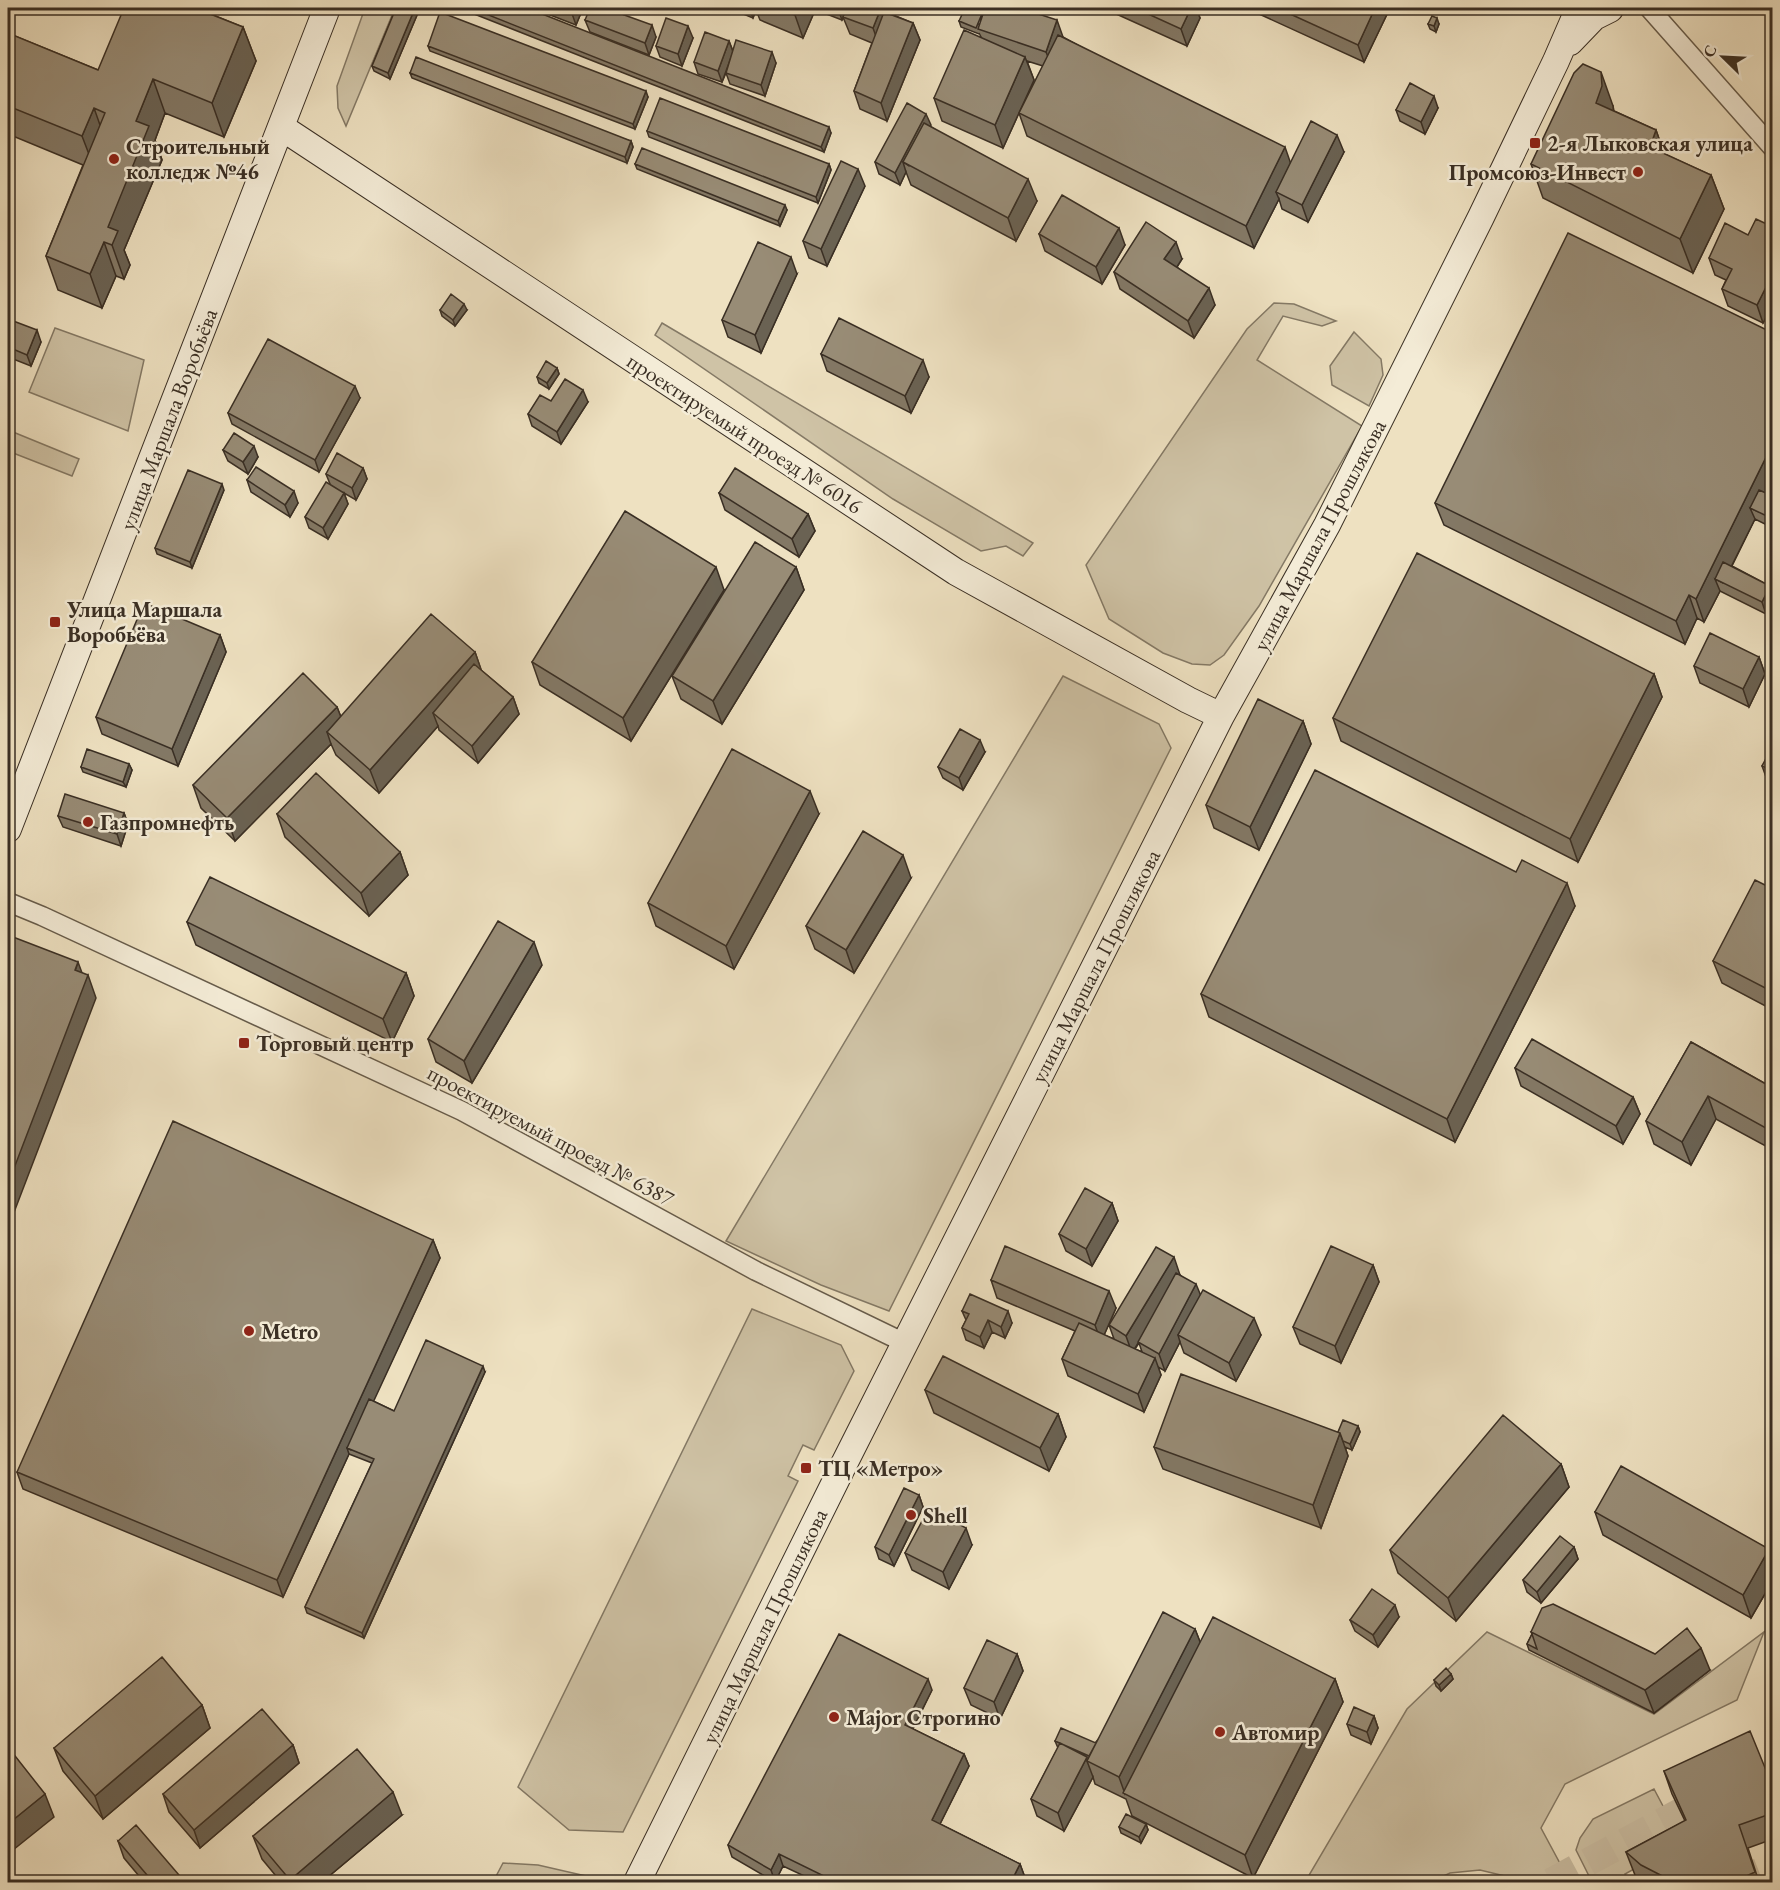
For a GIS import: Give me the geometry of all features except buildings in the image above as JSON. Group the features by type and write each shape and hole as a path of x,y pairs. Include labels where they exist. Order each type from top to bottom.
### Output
{"main road":[{"name":"улица Маршала Воробьёва","path":"8,829 327,8"},
{"name":"улица Маршала Прошлякова","path":"636,1882 1221,716 1326,525 1476,228 1560,53 1579,8"},
{"name":"улица Маршала Прошлякова","path":"1560,53 1594,17 1610,8"},
{"name":"проектируемый проезд № 6016","path":"281,127 956,572 1221,716"}],"street":[{"path":"1649,8 1773,147"},
{"name":"проектируемый проезд № 6387","path":"8,902 462,1111 756,1271 905,1343"}],"shaded area":[{"path":"365,8 395,8 346,126 338,108 337,86"},
{"path":"1274,303 1294,304 1336,321 1322,326 1283,316 1257,360 1362,426 1259,606 1224,655 1210,665 1192,664 1163,653 1109,619 1086,565 1247,329"},
{"path":"662,323 1033,543 1023,556 1006,546 981,551 893,499 655,335"},
{"path":"55,328 144,360 128,431 29,392"},
{"path":"1354,332 1381,359 1383,375 1369,406 1332,385 1330,366"},
{"path":"13,432 79,459 72,476 8,451"},
{"path":"1063,676 1159,724 1171,748 889,1311 821,1285 726,1241"},
{"path":"752,1309 841,1345 854,1371 814,1450 803,1445 788,1476 798,1481 623,1832 569,1830 518,1787"},
{"path":"1487,1632 1654,1714 1764,1632 1737,1700 1565,1784 1541,1828 1570,1882 1520,1882 1513,1878 1480,1870 1450,1873 1431,1882 1305,1882 1407,1709"},
{"path":"1654,1789 1682,1842 1625,1874 1631,1882 1592,1882 1576,1850 1580,1838 1593,1819"},
{"path":"503,1863 538,1865 599,1879 597,1882 493,1882"}],"tunnel":[{"path":"1551,1882 1686,1809 1772,1773"},
{"path":"1733,1882 1772,1867"}],"place":[{"name":"2-я Лыковская улица","path":"1535,143"},
{"name":"Строительный колледж №46","path":"114,159"},
{"name":"Промсоюз-Инвест","path":"1638,172"},
{"name":"Улица Маршала Воробьёва","path":"55,622"},
{"name":"Газпромнефть","path":"88,822"},
{"name":"Торговый центр","path":"244,1043"},
{"name":"Metro","path":"249,1331"},
{"name":"ТЦ «Метро»","path":"806,1468"},
{"name":"Shell","path":"911,1515"},
{"name":"Major Строгино","path":"834,1717"},
{"name":"Автомир","path":"1220,1732"}]}
